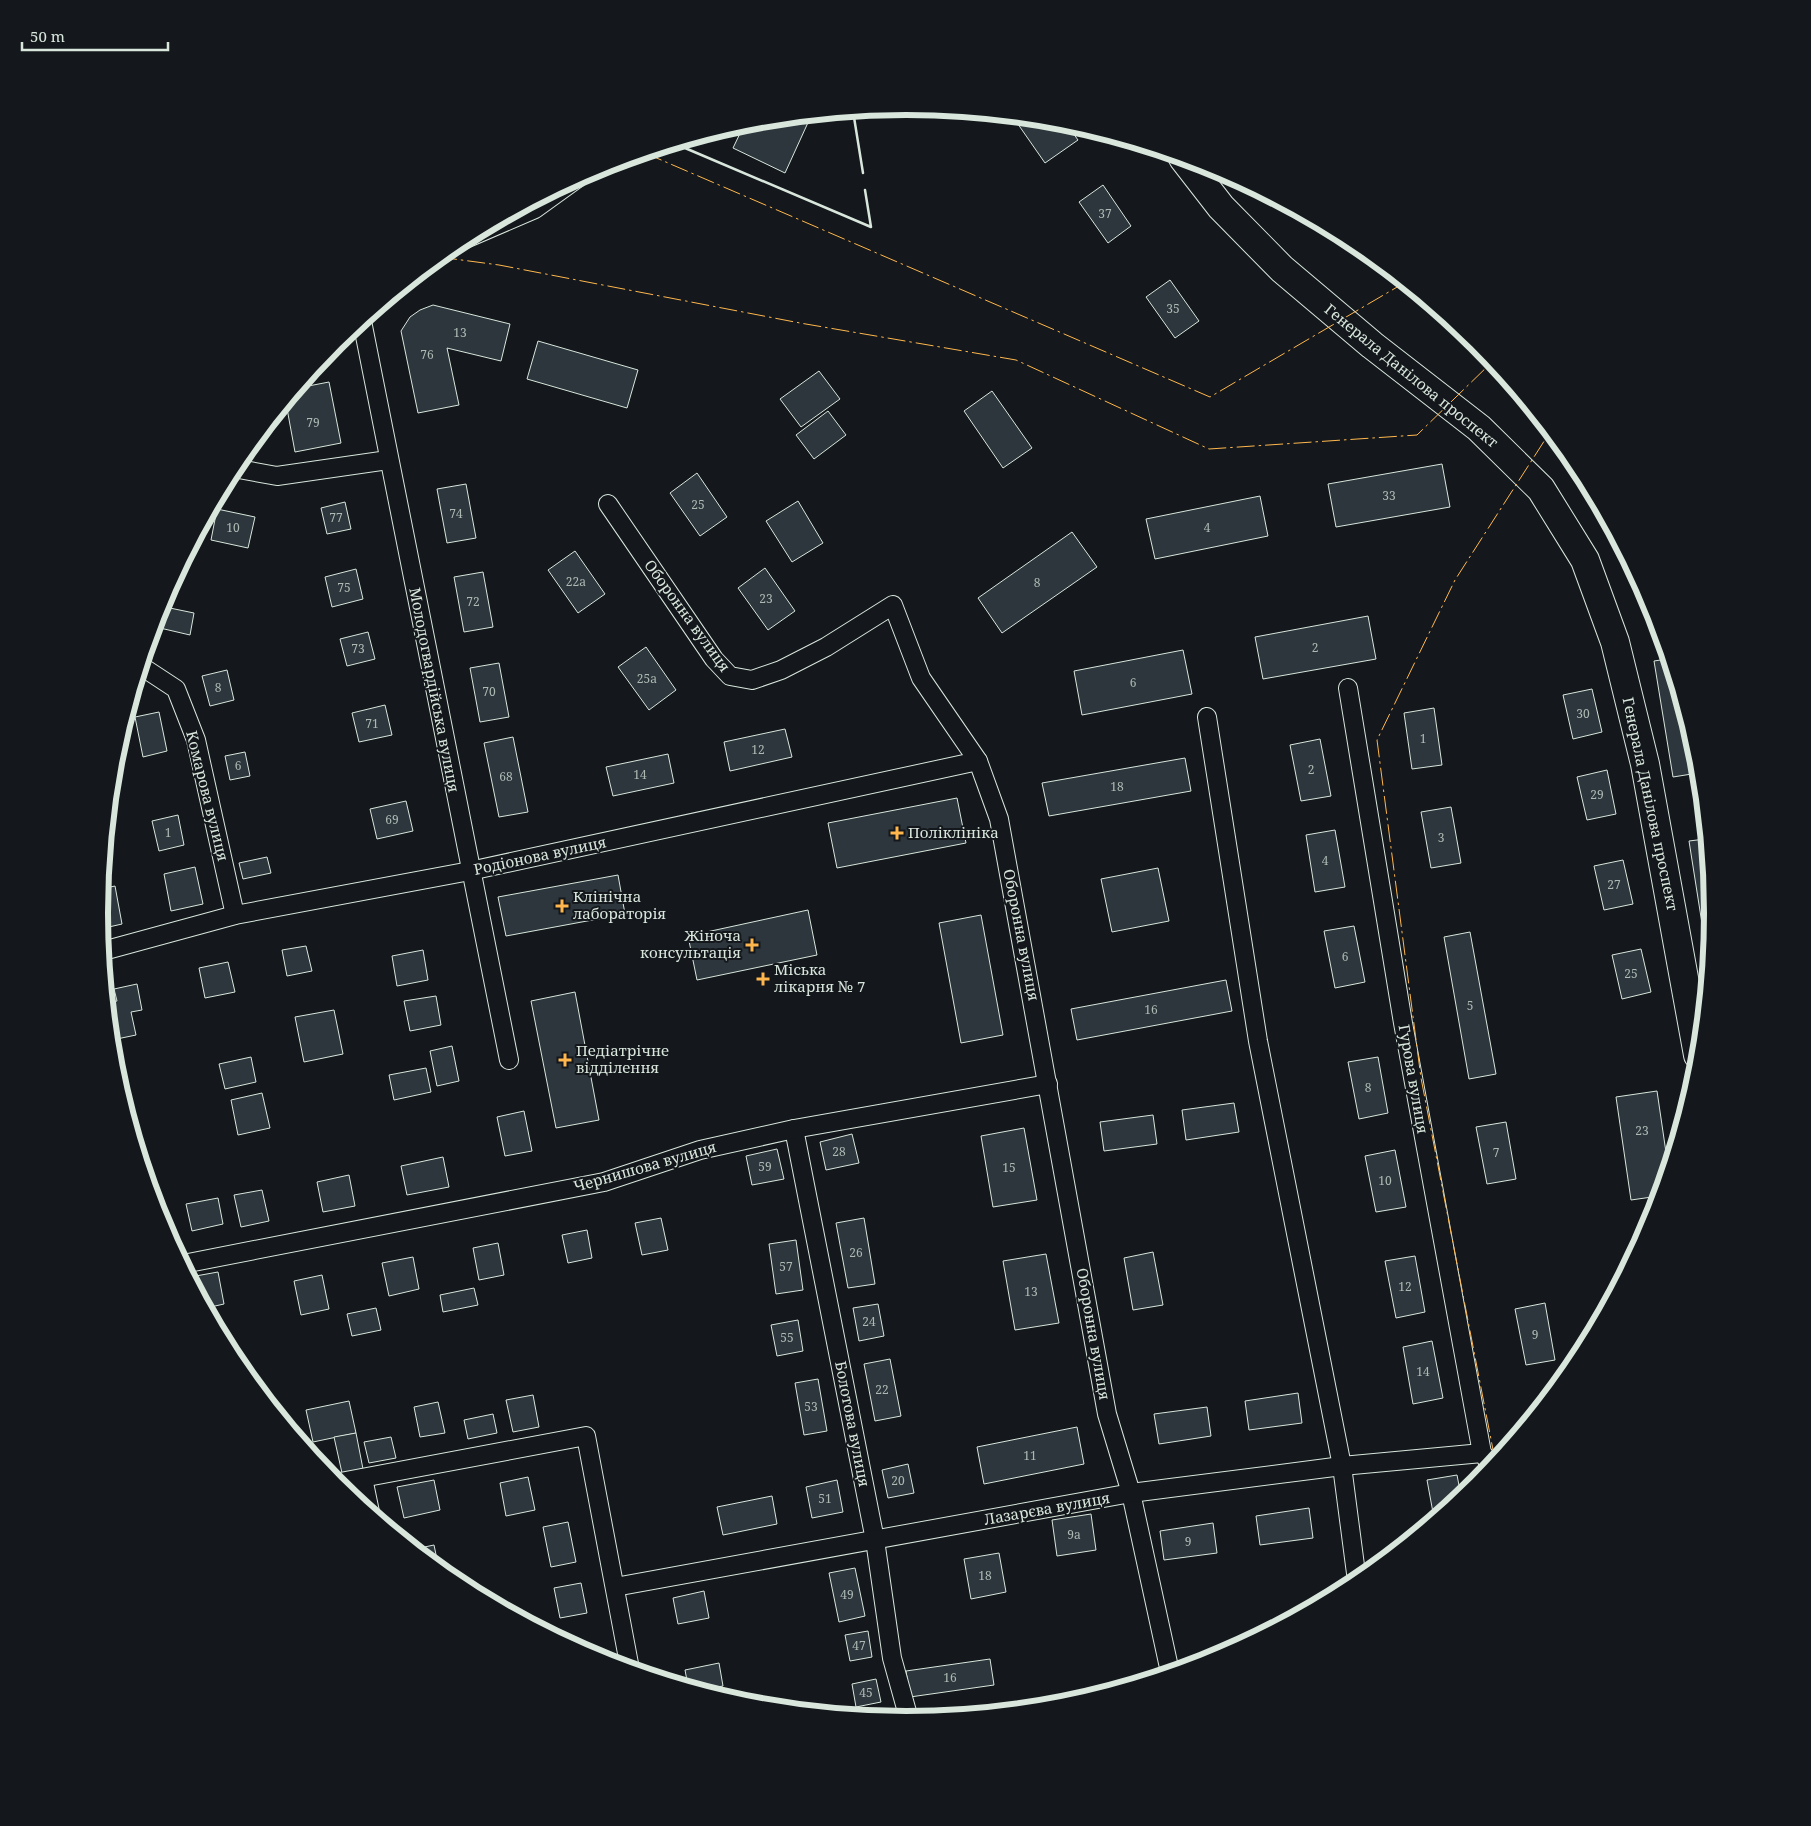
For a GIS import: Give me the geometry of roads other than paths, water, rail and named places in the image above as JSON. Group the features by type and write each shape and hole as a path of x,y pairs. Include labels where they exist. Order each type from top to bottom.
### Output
{"main road":[{"name":"Генерала Данілова проспект","path":"1191,168 1221,207 1282,270 1372,345 1479,428 1534,482 1541,489 1585,560 1615,642 1645,764 1694,1034"}],"street":[{"path":"515,217 535,209 547,200"},
{"name":"Молодогвардійська вулиця","path":"363,328 388,460 508,1060"},
{"path":"242,470 277,476 388,460"},
{"name":"Оборонна вулиця","path":"608,504 714,660 730,676 752,680 781,670 826,647 893,606 921,678 978,761 999,819 1107,1414 1131,1493 1169,1666"},
{"name":"Комарова вулиця","path":"146,669 176,689 196,740 236,916"},
{"name":"Гурова вулиця","path":"1348,688 1403,1023 1488,1457"},
{"path":"1207,717 1258,1041 1342,1466 1357,1571"},
{"name":"Родіонова вулиця","path":"109,949 236,916 470,871 978,761"},
{"name":"Чернишова вулиця","path":"189,1263 604,1182 700,1150 794,1129 1048,1084"},
{"name":"Болотова вулиця","path":"794,1129 875,1540 892,1658 907,1711"},
{"path":"345,1481 586,1436 629,1661"},
{"name":"Лазарєва вулиця","path":"615,1587 1131,1493 1342,1466 1486,1460"},
{"path":"363,1478 368,1503"}],"place":[{"name":"Поліклініка","path":"897,833"},
{"name":"Клінічна лабораторія","path":"562,906"},
{"name":"Жіноча консультація","path":"752,945"},
{"name":"Міська лікарня № 7","path":"763,979"},
{"name":"Педіатрічне відділення","path":"565,1060"}]}
